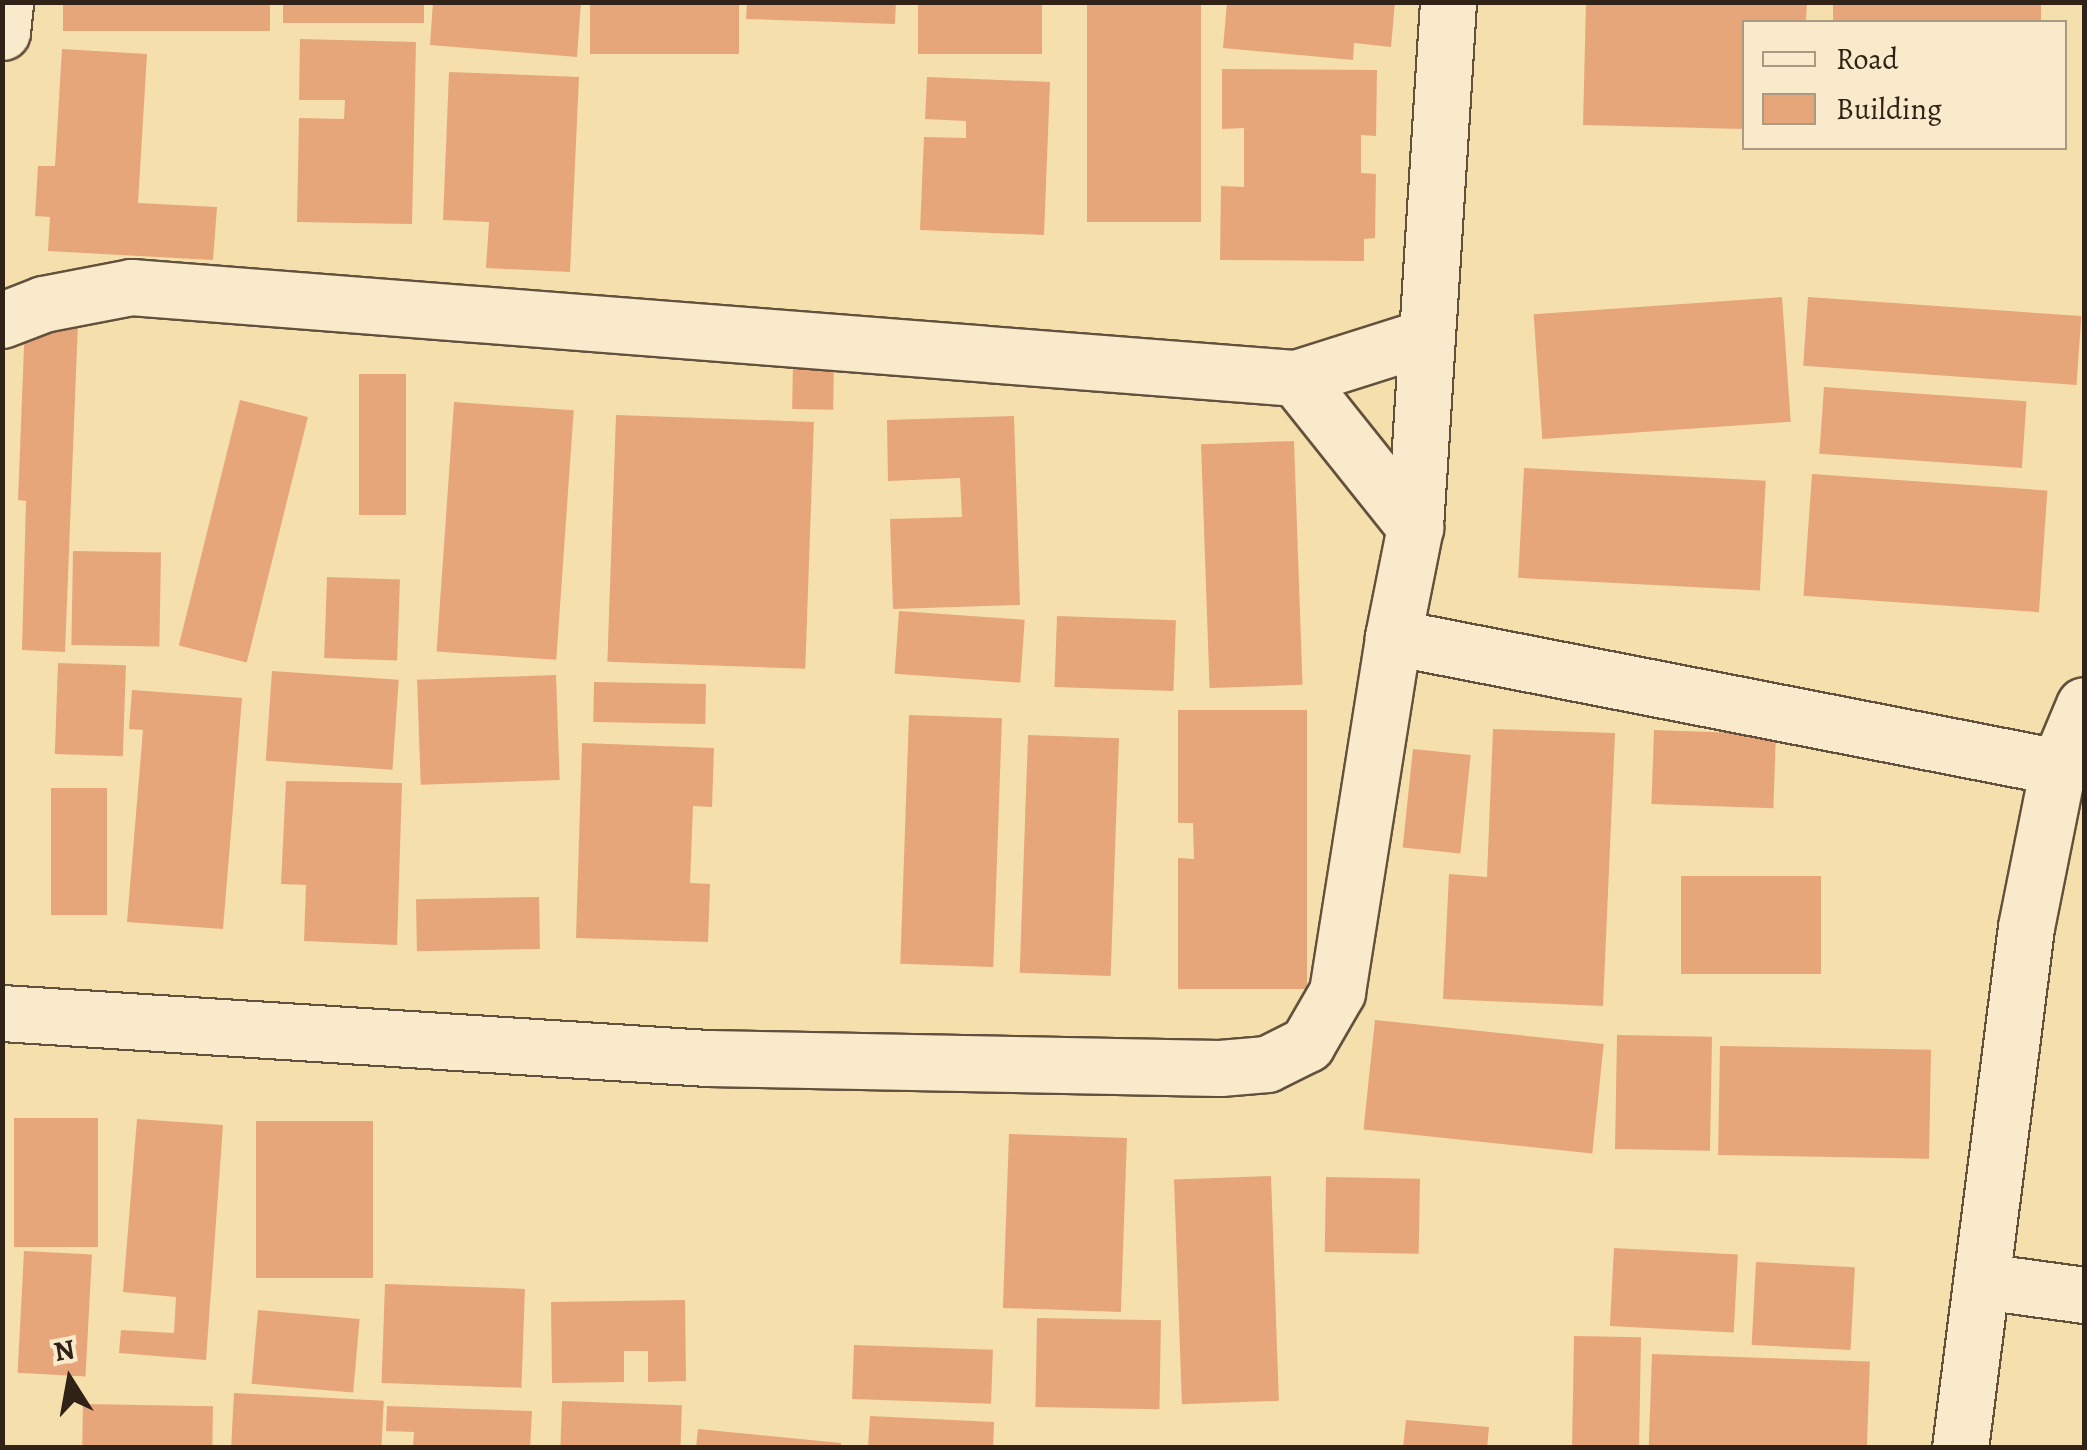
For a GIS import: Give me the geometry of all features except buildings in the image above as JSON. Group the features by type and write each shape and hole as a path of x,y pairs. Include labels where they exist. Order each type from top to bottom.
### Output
{"street":[{"path":"2,32 5,2"},
{"path":"2,1013 708,1058 1220,1068 1268,1064 1307,1044 1336,992 1393,637 1415,527 1448,2"},
{"path":"2,320 43,304 131,287 1296,378 1425,337"},
{"path":"1296,378 1415,527"},
{"path":"1393,637 2058,766"},
{"path":"1960,1448 2026,928 2058,766 2084,706"},
{"path":"1982,1281 2084,1295"}]}
